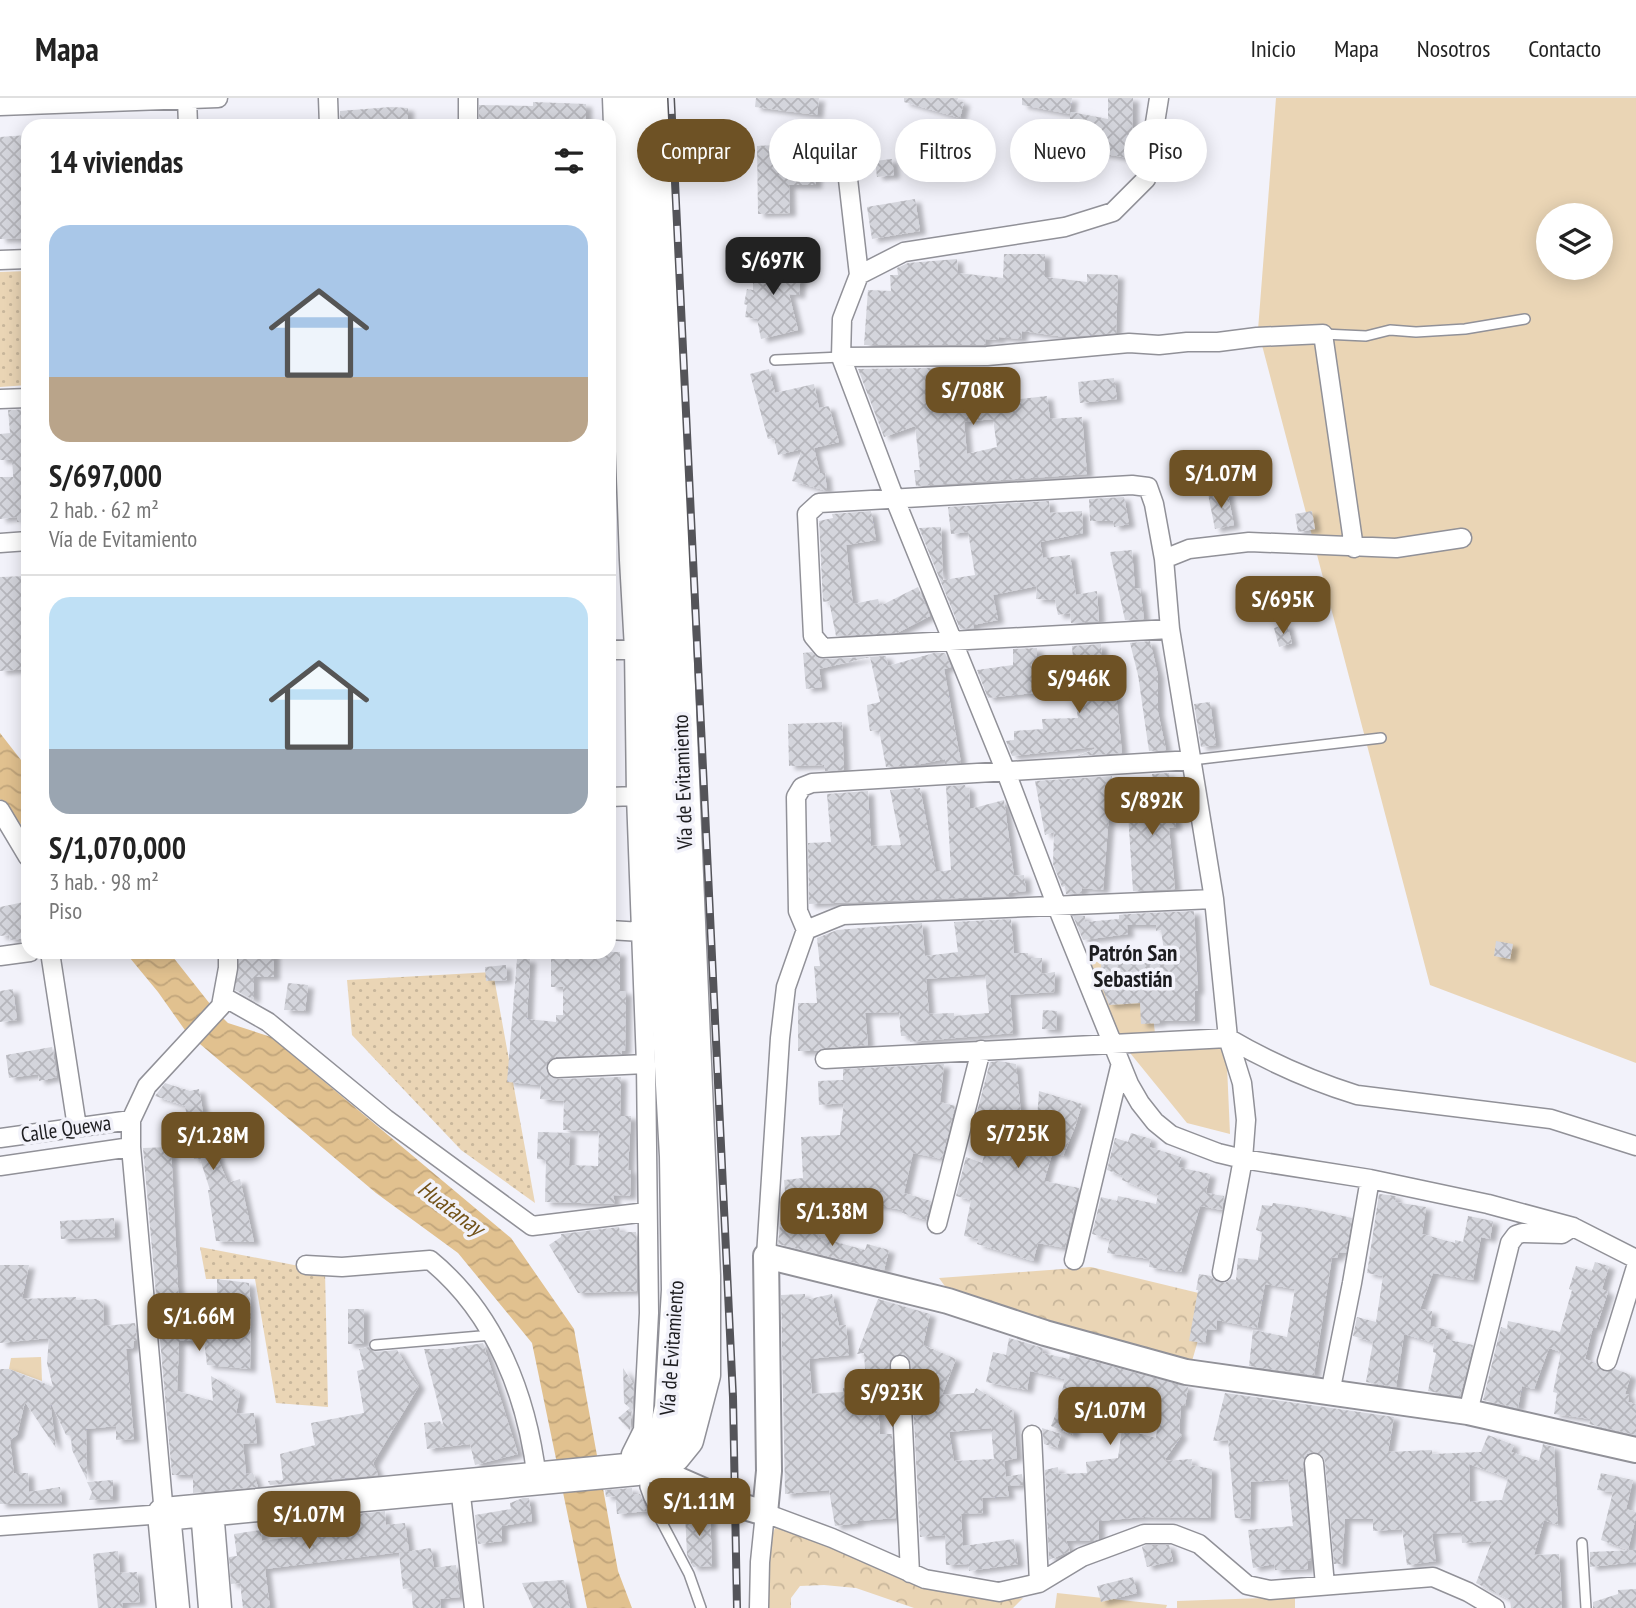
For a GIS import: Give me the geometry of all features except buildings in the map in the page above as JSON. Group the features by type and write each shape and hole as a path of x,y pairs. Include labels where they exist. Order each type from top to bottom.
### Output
{"highway":[{"name":"Vía de Evitamiento","path":"623,1469 657,1451 663,1442 671,1408 678,1290 676,1156 656,797 642,649 629,98"},
{"name":"Vía de Evitamiento","path":"623,1469 674,1456 687,1440 704,1375 704,1276 654,98"},
{"path":"173,1608 164,1514 543,1479 623,1469"},
{"path":"207,1510 215,1608"}],"main road":[{"path":"623,1469 660,1472 734,1504 765,1513 769,1471 766,1256 948,1301 1045,1333 1186,1372 1468,1412 1636,1450"}],"street":[{"path":"0,106 218,98"},
{"path":"328,98 329,119"},
{"path":"468,98 468,119"},
{"path":"612,98 612,119"},
{"path":"859,275 904,252 1066,227 1113,212 1146,180 1159,98"},
{"path":"188,99 188,119"},
{"path":"848,182 859,275 842,319 841,357 1111,1045 1140,1103 1155,1122 1171,1135 1218,1153 1370,1179 1488,1204 1573,1227 1636,1259"},
{"path":"0,260 21,259"},
{"path":"841,357 987,356 1129,343 1159,345 1323,334 1354,548"},
{"path":"616,369 618,512 642,649 636,796 646,1064 649,1313 643,1430 623,1469"},
{"path":"0,399 21,398"},
{"path":"1170,629 823,648 813,636 807,514 818,503 1132,485 1148,487 1154,504 1164,559 1170,629 1214,899 1228,1038 1242,1083 1246,1120 1243,1159 1222,1272"},
{"path":"1164,559 1189,550 1249,542 1396,548 1462,538"},
{"path":"0,543 21,542"},
{"path":"616,650 642,649"},
{"path":"766,1256 774,1110 786,987 806,930 798,911 796,797 802,787 812,783 1192,760"},
{"path":"616,797 636,796"},
{"path":"0,810 21,845"},
{"path":"806,930 843,915 1214,899"},
{"path":"616,930 642,932"},
{"path":"0,956 21,953"},
{"path":"51,959 77,1127"},
{"path":"0,1526 164,1514 131,1147 131,1120 147,1086 222,1001 227,959"},
{"path":"222,1001 268,1022 386,1119 532,1226 647,1212"},
{"path":"825,1059 1228,1038 1270,1062 1357,1095 1551,1119 1636,1146"},
{"path":"937,1223 982,1050"},
{"path":"557,1068 646,1064"},
{"path":"1074,1260 1120,1067"},
{"name":"Calle Quewa","path":"0,1138 131,1120"},
{"name":"Calle Quewa","path":"0,1166 131,1147"},
{"path":"1330,1393 1370,1179"},
{"path":"1468,1412 1510,1243 1516,1235 1522,1233 1562,1234 1573,1227"},
{"path":"306,1265 342,1267 430,1260 454,1279 494,1335 509,1368 543,1479"},
{"path":"1607,1361 1636,1267"},
{"path":"900,1365 910,1573"},
{"path":"1032,1435 1039,1583"},
{"path":"1314,1463 1325,1585"},
{"path":"460,1487 474,1608"},
{"path":"759,1608 765,1513 832,1538 925,1579 999,1592 1039,1583 1082,1557 1131,1538 1144,1534 1173,1534 1199,1544 1247,1585 1269,1590 1433,1577 1468,1592 1494,1608"}],"lane":[{"path":"1323,334 1366,336 1390,330 1416,332 1465,329 1525,319"},
{"path":"775,360 841,357"},
{"path":"1192,760 1381,738"},
{"path":"375,1345 494,1335"},
{"path":"623,1469 645,1487 689,1574 701,1608"},
{"path":"1582,1543 1586,1608"}],"green space":[{"path":"1276,98 1636,98 1636,1063 1430,985 1258,330"},
{"path":"21,271 21,386 0,387 0,272"},
{"path":"1121,957 1124,980 1148,978 1155,1033 1117,1034 1086,964"},
{"path":"493,972 535,1203 461,1150 352,1035 347,980"},
{"path":"1226,1043 1230,1134 1187,1123 1126,1048"},
{"path":"200,1247 325,1271 328,1407 276,1403 255,1279 206,1279"},
{"path":"1091,1267 1211,1296 1192,1361 955,1300 939,1278"},
{"path":"41,1357 42,1381 9,1369 11,1358"},
{"path":"775,1528 799,1532 998,1600 1023,1598 1013,1608 914,1608 856,1588 824,1585 800,1586 791,1598 791,1608 767,1608 770,1541"},
{"path":"1057,1593 1167,1605 1166,1608 1055,1608"},
{"path":"1295,1597 1295,1608 1177,1608 1177,1601"}],"water":[{"path":"0,733 21,760 21,824 0,799"},
{"name":"Huatanay","path":"131,959 175,959 228,1023 271,1037 511,1238 574,1329 618,1571 632,1608 587,1608 532,1343 458,1253 376,1193 187,1033"}],"railway":[{"path":"671,98 733,1397 737,1608"}],"district":[{"name":"Patrón San Sebastián","path":"1133,966"}]}
